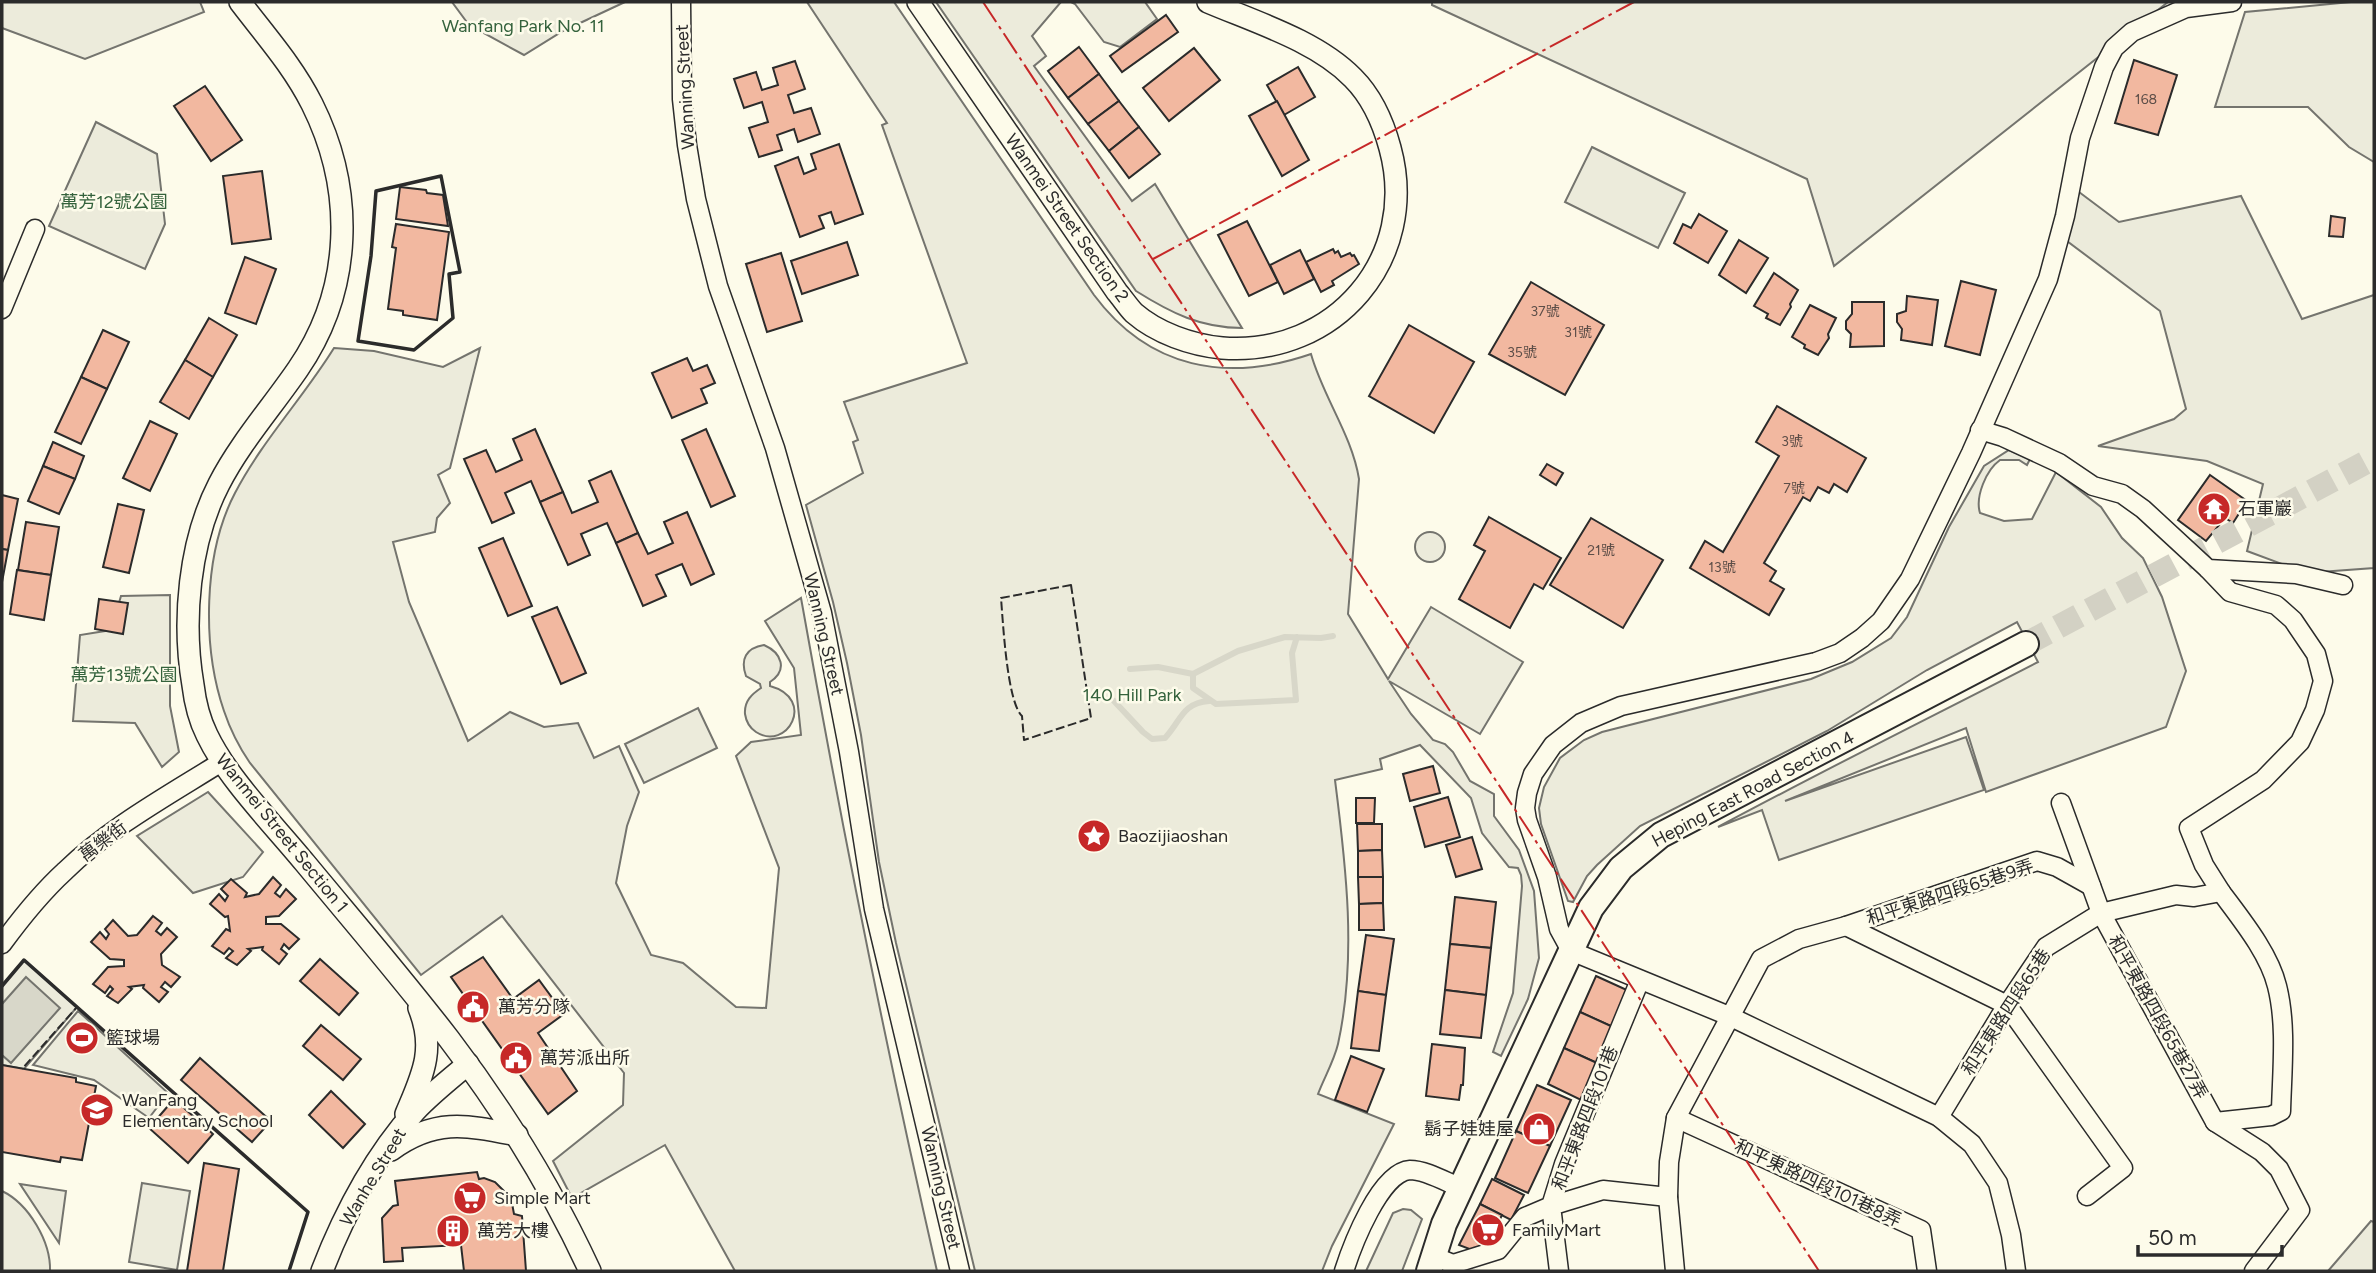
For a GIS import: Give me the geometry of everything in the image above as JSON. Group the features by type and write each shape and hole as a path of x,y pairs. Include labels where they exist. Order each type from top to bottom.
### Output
{"main road":[{"name":"Heping East Road Section 4","path":"1431,1263 1444,1224 1571,951 1597,897 1621,868 1661,835 2026,644"}],"street":[{"name":"Wanmei Street Section 1","path":"240,2 297,78 323,129 338,181 343,209 343,238 340,267 326,318 299,369 237,454 205,515 196,553 189,620 192,682 199,716 223,761 468,1064 516,1135"},
{"name":"Wanning Street","path":"681,2 682,99 696,199 718,286 775,448 822,613 849,752 874,909 960,1271"},
{"name":"Wanmei Street Section 2","path":"918,2 1134,313 1181,340 1207,347 1262,347 1287,342 1314,331 1335,317 1369,279 1383,257 1392,235 1397,200 1396,174 1380,119 1369,97 1354,79 1335,62 1316,51 1208,2"},
{"path":"2016,1271 2011,1235 1998,1183 1972,1144 1939,1117 1729,1016 1571,951 1559,929 1547,877 1527,820 1527,793 1542,758 1566,733 1600,713 1648,699 1816,662 1840,653 1881,621 1910,579 2048,279 2065,216 2080,138 2104,67 2114,48 2132,33 2186,8 2232,2"},
{"path":"2,309 35,229"},
{"path":"1980,430 2003,437 2059,463 2093,486 2122,494 2143,509 2230,592 2276,606 2292,620 2316,654 2322,681 2315,710 2300,741 2263,780 2189,828 2204,865 2254,936 2277,982 2281,1009 2281,1111 2271,1116 2215,1122"},
{"path":"2208,569 2296,574 2343,585"},
{"name":"萬樂街","path":"2,944 65,870 100,841 223,761"},
{"path":"2061,803 2101,913"},
{"name":"和平東路四段65巷9弄","path":"1729,1016 1761,959 1799,939 1846,926 2037,861 2057,867 2091,886"},
{"name":"和平東路四段65巷","path":"1939,1117 2007,1005 2046,947 2101,913 2176,895 2194,897 2221,892"},
{"name":"和平東路四段65巷27弄","path":"2101,913 2215,1122 2262,1152 2279,1169 2300,1210 2254,1271"},
{"name":"和平東路四段65巷9弄","path":"1846,926 2007,1005"},
{"name":"和平東路四段101巷","path":"1431,1263 1453,1264 1498,1250 1525,1217 1551,1206 1564,1164 1640,980"},
{"path":"399,1131 422,1076 428,1052 424,1021 415,997"},
{"path":"2007,1005 2123,1168 2087,1196"},
{"path":"1675,1271 1668,1197 1669,1162 1676,1118 1729,1016"},
{"name":"Wanhe Street","path":"323,1271 344,1220 380,1157 416,1110 468,1064"},
{"name":"和平東路四段101巷8弄","path":"1676,1118 1922,1230 1927,1271"},
{"path":"380,1157 407,1138 446,1125 516,1135 561,1212 590,1271"},
{"path":"1344,1271 1349,1255 1379,1195 1397,1174 1413,1170 1461,1188"},
{"path":"1559,1271 1551,1206 1603,1190 1668,1197"}],"green space":[{"path":"2,2 200,2 204,12 85,59 2,28"},
{"name":"Wanfang Park No. 11","path":"452,2 625,2 563,31 524,55 469,25"},
{"name":"140 Hill Park","path":"807,2 894,2 1094,295 1116,320 1139,340 1165,354 1220,368 1280,363 1311,354 1344,431 1359,479 1348,614 1388,679 1431,607 1523,662 1480,734 1389,681 1433,740 1445,744 1453,752 1470,781 1494,794 1494,816 1519,850 1534,891 1539,958 1528,999 1501,1056 1493,1052 1513,993 1522,886 1518,868 1509,867 1482,833 1471,798 1420,745 1380,759 1382,769 1335,780 1348,912 1347,979 1338,1044 1318,1094 1394,1124 1322,1271 975,1271 896,943 879,862 861,735 847,663 806,505 863,473 853,442 858,440 844,402 967,363 882,125 887,123"},
{"path":"936,2 1061,2 1032,36 1046,56 1034,66 1132,201 1155,184 1242,328 1213,325 1187,318 1136,291"},
{"path":"1071,2 1145,2 1157,19 1120,47 1104,42"},
{"path":"1432,2 2168,2 1834,266 1807,179 1432,5"},
{"path":"2374,2 2374,162 2349,147 2308,107 2215,107 2245,12"},
{"name":"萬芳12號公園","path":"96,122 157,154 165,224 145,269 49,226"},
{"path":"1592,147 1685,193 1658,248 1565,202"},
{"path":"2079,192 2119,222 2241,196 2302,319 2374,295 2374,568 2306,573 2247,551 2263,484 2207,461 2098,446 2174,419 2186,409 2160,311 2067,241"},
{"path":"334,348 374,351 443,367 480,348 450,468 438,475 450,503 437,518 435,532 393,542 409,602 468,741 510,712 544,727 578,723 594,758 619,746 639,792 627,826 616,883 651,955 683,963 736,1007 766,1008 779,868 736,756 751,742 801,735 794,668 765,621 801,598 865,935 937,1271 735,1271 665,1145 572,1198 553,1161 623,1105 624,1073 502,916 421,975 246,757 224,711 212,659 209,601 217,544 224,517 246,474"},
{"path":"2009,450 2030,459 2027,465 2019,460 2000,460 1995,464 1980,492 1980,513 2004,521 2032,519 2056,472 2101,507 2122,538 2143,558 2162,597 2186,671 2166,727 1986,792 1966,728 1785,801 1966,737 1984,790 1779,860 1762,810 1718,827 2038,662 2017,622 1927,670 1827,731 1640,826 1587,876 1573,902 1568,901 1541,824 1539,808 1544,787 1560,758 1584,740 1602,732 1811,679 1852,662 1891,638 1907,617 1949,527 1984,466"},
{"path":"1430,532 1436,533 1444,541 1444,553 1436,561 1430,562 1424,561 1416,553 1415,547 1416,541 1424,533"},
{"name":"萬芳13號公園","path":"170,595 170,706 179,752 162,767 135,723 73,721 80,635 111,630 121,596"},
{"path":"764,645 779,657 781,667 770,686 784,693 792,701 794,712 786,730 778,735 767,736 756,732 747,722 745,714 749,698 761,688 760,684 746,676 744,660 753,649"},
{"path":"698,708 717,748 644,783 625,744"},
{"path":"208,792 263,852 243,877 193,893 137,836"},
{"path":"24,960 77,1007 24,1069 2,1065 2,986"},
{"name":"籃球場","path":"78,1011 168,1093 149,1118 94,1080 33,1065"},
{"path":"142,1183 190,1191 177,1270 129,1262"},
{"path":"20,1184 66,1191 59,1243"},
{"path":"2,1191 21,1205 37,1225 47,1248 50,1271 2,1271"},
{"path":"1403,1209 1411,1210 1422,1219 1402,1271 1366,1271 1393,1213"},
{"path":"2371,1221 2374,1222 2374,1271 2328,1271"}],"shaded area":[{"path":"26,977 60,1008 11,1063 2,1055 2,1004"}],"building":[{"path":"1166,15 1178,32 1122,72 1110,56"},
{"path":"1079,47 1099,74 1068,98 1048,71"},
{"path":"1194,48 1220,80 1169,121 1143,88"},
{"path":"2134,60 2177,75 2158,135 2115,123"},
{"path":"795,61 805,89 788,95 794,113 811,108 820,134 798,142 794,129 777,135 782,150 759,157 749,128 768,122 762,102 744,108 734,79 756,72 762,90 778,85 773,68"},
{"path":"1298,67 1315,97 1284,115 1267,85"},
{"path":"1099,74 1119,101 1088,124 1068,98"},
{"path":"205,86 242,140 211,161 174,106"},
{"path":"1119,101 1139,127 1109,151 1088,124"},
{"path":"1277,101 1309,160 1282,176 1249,116"},
{"path":"1139,127 1160,154 1129,178 1109,151"},
{"path":"839,144 863,214 835,224 831,212 819,216 824,228 800,237 775,166 798,157 804,174 816,169 811,154"},
{"path":"262,171 271,239 232,244 223,176"},
{"path":"400,187 443,195 448,226 396,219"},
{"path":"1699,214 1727,231 1708,263 1674,243 1683,224 1691,228"},
{"path":"2331,216 2345,218 2343,237 2329,236"},
{"path":"1247,221 1278,282 1249,296 1218,235"},
{"path":"396,224 449,232 437,320 403,315 403,311 388,309 396,248 392,247"},
{"path":"1739,240 1768,258 1746,293 1719,275"},
{"path":"847,242 858,275 802,294 791,261"},
{"path":"1333,249 1335,253 1338,251 1341,257 1350,253 1354,255 1359,264 1332,281 1334,285 1321,292 1306,262"},
{"path":"1300,250 1314,279 1284,294 1270,265"},
{"path":"781,253 802,321 767,332 746,264"},
{"path":"245,257 276,269 256,324 225,313"},
{"path":"1774,273 1798,290 1780,325 1766,318 1768,314 1754,306"},
{"path":"1961,281 1996,290 1980,355 1945,346"},
{"path":"1531,282 1604,325 1565,395 1489,354"},
{"path":"1907,296 1938,300 1932,345 1901,340 1902,329 1897,322 1897,314 1906,311"},
{"path":"1852,302 1884,302 1884,346 1850,347 1851,334 1846,329 1846,321 1852,314"},
{"path":"1810,305 1836,318 1828,334 1829,338 1818,355 1804,348 1805,345 1792,337"},
{"path":"209,318 237,335 213,377 185,360"},
{"path":"1409,325 1474,362 1434,433 1369,396"},
{"path":"103,330 129,342 107,389 81,377"},
{"path":"687,358 693,371 707,365 715,383 701,389 707,403 672,418 652,373"},
{"path":"185,360 213,377 189,419 160,402"},
{"path":"81,377 107,389 81,444 55,432"},
{"path":"1777,406 1866,458 1847,492 1834,484 1829,493 1818,487 1810,501 1803,497 1764,563 1776,571 1770,581 1784,589 1769,615 1690,568 1705,541 1723,552 1779,456 1756,442"},
{"path":"150,421 177,434 150,491 123,478"},
{"path":"535,429 563,492 540,502 531,481 505,493 514,513 492,523 464,459 486,450 496,472 522,460 513,439"},
{"path":"706,429 735,496 711,507 682,440"},
{"path":"53,442 84,456 75,479 43,466"},
{"path":"1547,464 1563,473 1556,485 1540,475"},
{"path":"43,466 75,479 59,514 28,501"},
{"path":"611,471 638,533 616,543 607,523 581,534 590,555 568,565 540,502 563,492 572,513 598,502 589,481"},
{"name":"石軍巖","path":"2210,475 2247,501 2233,523 2225,518 2206,541 2178,520"},
{"path":"2,495 18,499 8,550 2,549"},
{"path":"118,504 144,510 129,573 103,567"},
{"path":"687,512 714,574 691,585 682,564 656,575 666,596 643,606 616,543 638,533 648,554 673,543 664,522"},
{"path":"1489,517 1561,558 1543,589 1534,584 1510,628 1459,599 1485,551 1474,545"},
{"path":"1591,518 1663,560 1623,628 1550,585"},
{"path":"26,522 59,527 51,575 18,570"},
{"path":"503,538 532,606 508,616 479,548"},
{"path":"2,549 8,550 2,582"},
{"path":"17,570 51,575 44,620 10,614"},
{"path":"99,599 128,603 123,634 95,629"},
{"path":"557,607 586,673 561,684 532,617"},
{"path":"1433,766 1440,793 1410,801 1403,774"},
{"path":"1448,797 1460,837 1425,847 1414,807"},
{"path":"1356,798 1375,798 1374,823 1356,823"},
{"path":"1357,824 1382,824 1382,850 1358,851"},
{"path":"1472,837 1482,869 1456,877 1446,845"},
{"path":"1382,850 1383,877 1358,877 1358,851"},
{"path":"273,877 281,885 275,893 280,897 286,889 296,899 279,916 266,917 266,924 281,924 299,939 289,949 284,944 281,949 287,954 279,964 262,950 263,947 248,949 251,951 237,965 226,958 233,951 229,948 224,954 212,946 226,929 230,931 228,916 225,917 210,904 219,894 225,901 228,896 221,889 231,879 247,893 245,897 259,894"},
{"path":"1358,877 1383,877 1383,903 1359,904"},
{"path":"1455,897 1496,902 1491,948 1450,944"},
{"path":"1383,903 1384,930 1359,930 1359,904"},
{"path":"153,916 162,923 156,931 161,935 167,928 177,937 161,954 162,965 180,977 171,987 165,982 161,987 168,992 159,1002 143,988 144,985 129,987 132,989 118,1003 107,996 113,989 110,986 105,993 93,984 108,967 124,966 124,960 110,959 91,942 100,932 106,939 109,934 105,929 113,920 128,936 137,935"},
{"path":"1366,935 1394,939 1386,995 1358,991"},
{"path":"1450,944 1491,948 1486,995 1445,990"},
{"path":"483,957 513,999 539,980 564,1014 538,1033 577,1091 548,1114 451,977"},
{"path":"320,959 358,993 339,1015 300,981"},
{"path":"1596,976 1629,991 1613,1027 1580,1012"},
{"path":"1445,990 1486,995 1481,1038 1440,1034"},
{"path":"1358,991 1386,995 1379,1051 1351,1048"},
{"path":"1580,1012 1613,1027 1597,1063 1564,1048"},
{"path":"321,1025 361,1059 343,1080 303,1046"},
{"path":"1432,1044 1465,1048 1463,1085 1459,1100 1426,1096"},
{"path":"1564,1048 1597,1063 1581,1100 1548,1084"},
{"path":"1351,1056 1384,1069 1367,1112 1335,1100"},
{"path":"200,1058 271,1121 252,1142 181,1080"},
{"path":"2,1065 76,1078 76,1082 96,1086 82,1160 61,1157 60,1162 2,1152"},
{"path":"1537,1085 1571,1100 1550,1146 1516,1131"},
{"path":"331,1091 365,1124 343,1148 309,1115"},
{"path":"174,1099 213,1134 188,1163 149,1128"},
{"path":"1516,1131 1550,1146 1528,1193 1495,1178"},
{"path":"204,1163 239,1169 223,1271 187,1271"},
{"name":"萬芳大樓","path":"477,1172 479,1179 495,1182 511,1198 514,1214 522,1216 526,1271 464,1271 461,1245 402,1248 403,1261 384,1262 382,1218 393,1206 398,1205 395,1181"},
{"path":"1492,1179 1524,1195 1511,1220 1480,1204"},
{"path":"1480,1204 1502,1215 1489,1242 1472,1250 1459,1245"}],"waterway":[{"path":"1297,637 1292,653 1296,700 1216,704 1193,688 1193,674 1238,651 1285,637 1333,636"},
{"path":"1130,669 1158,667 1193,674"},
{"path":"1114,701 1152,739 1165,738 1187,709 1200,702 1209,701"}],"tunnel":[{"path":"2026,644 2374,458"}],"fence":[{"path":"1071,585 1091,718 1024,740 1022,716 1009,679 1001,598 1071,585"},
{"path":"2,986 24,960 77,1007 22,1069"}],"wall":[{"path":"441,176 460,272 449,274 453,318 414,350 358,341 371,256 376,191 441,176"},
{"path":"2,986 24,960 308,1212 289,1271"}],"power":[{"path":"983,2 1819,1271"},
{"path":"1153,259 1634,2"}],"place":[{"name":"石軍巖","path":"2214,509"},
{"name":"Baozijiaoshan","path":"1094,836"},
{"name":"萬芳分隊","path":"473,1007"},
{"name":"籃球場","path":"82,1038"},
{"name":"萬芳派出所","path":"516,1058"},
{"name":"WanFang Elementary School","path":"97,1110"},
{"name":"鬍子娃娃屋","path":"1539,1129"},
{"name":"Simple Mart","path":"470,1198"},
{"name":"FamilyMart","path":"1488,1230"},
{"name":"萬芳大樓","path":"453,1231"}]}
